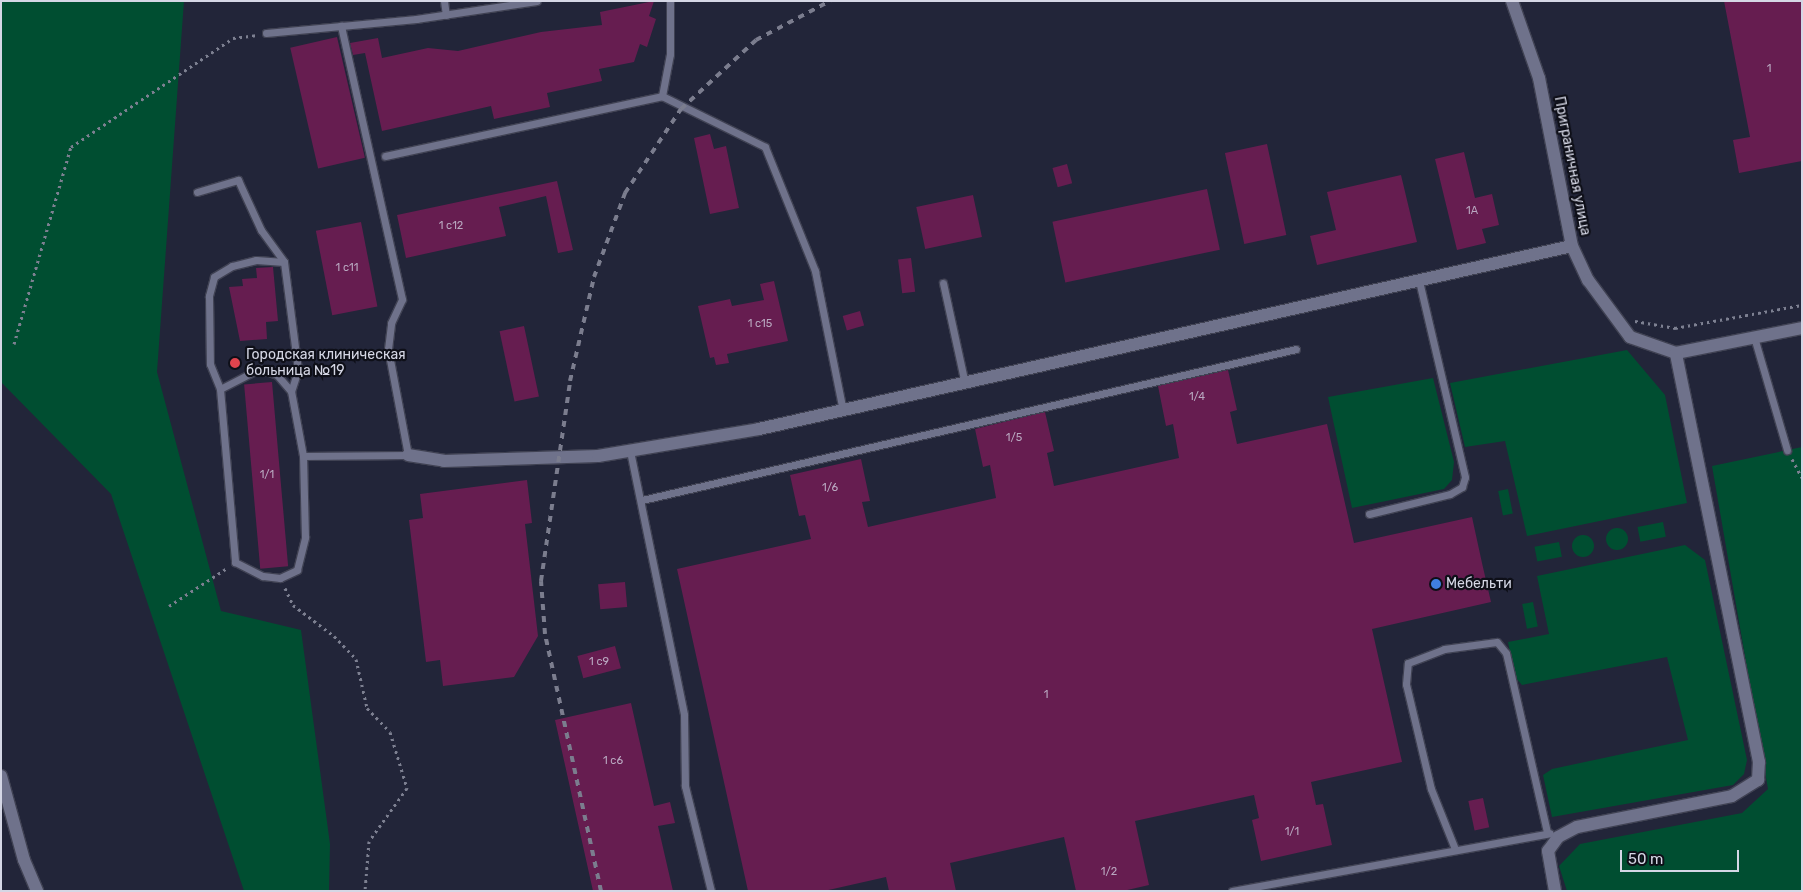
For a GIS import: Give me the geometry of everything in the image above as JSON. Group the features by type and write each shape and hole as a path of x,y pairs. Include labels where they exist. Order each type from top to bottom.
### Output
{"street":[{"name":"Приграничная улица","path":"1512,1 1538,78 1572,246 1614,317 1630,337 1676,353"},
{"path":"408,455 463,461 558,459 630,451 843,411 1572,246"},
{"path":"1555,891 1548,851 1552,834 1577,827 1732,796 1758,780 1759,762 1676,353 1802,328"},
{"path":"1,776 37,891"}],"lane":[{"path":"444,1 446,15"},
{"path":"266,33 446,15 537,1"},
{"path":"662,96 670,46 670,1"},
{"path":"303,456 408,455 388,348 391,323 402,299 341,26"},
{"path":"385,156 662,96 765,147 815,271 843,411"},
{"path":"197,192 238,180 261,230 284,262 298,370 291,391 303,456 305,537 297,570 280,578 263,576 236,562 220,389 210,364 208,339 214,277 256,260 284,262"},
{"path":"1369,514 1450,494 1462,487 1465,477 1420,280"},
{"path":"943,283 966,384"},
{"path":"1754,337 1788,450"},
{"path":"642,500 1296,349"},
{"path":"220,389 259,369 277,375 291,391"},
{"path":"630,451 642,500 684,715 685,786 711,891"},
{"path":"1232,891 1455,849 1552,834 1506,653 1497,642 1444,649 1408,663 1406,684 1431,789 1455,849"}],"path":[{"path":"14,344 71,147 233,38 266,33"},
{"path":"1614,317 1675,328 1802,305"},
{"path":"1788,450 1802,478"},
{"path":"168,606 236,562"},
{"path":"280,578 293,605 334,636 356,659 367,708 390,732 407,788 369,841 365,891"}],"green space":[{"path":"1,1 184,1 157,372 221,611 301,630 330,844 329,891 244,891 111,494 1,382"},
{"path":"1627,350 1665,395 1687,503 1527,536 1505,441 1465,447 1450,383"},
{"path":"1433,378 1454,462 1452,480 1444,489 1352,508 1328,397"},
{"path":"1802,447 1802,891 1567,891 1559,866 1580,844 1742,813 1768,789 1712,466"},
{"path":"1508,489 1513,514 1503,515 1498,491"},
{"path":"1663,522 1666,537 1640,542 1637,527"},
{"path":"1617,528 1625,531 1628,539 1625,547 1617,550 1609,547 1606,539 1609,531"},
{"path":"1583,535 1591,538 1594,546 1591,554 1583,557 1575,554 1572,546 1575,538"},
{"path":"1559,542 1562,557 1537,561 1534,547"},
{"path":"1685,545 1705,560 1747,760 1744,774 1733,785 1552,817 1543,775 1552,769 1688,740 1667,657 1522,685 1515,677 1508,642 1549,634 1537,576"},
{"path":"1533,602 1538,627 1527,629 1522,604"}],"building":[{"path":"654,1 649,16 656,19 647,47 640,44 634,62 599,69 602,81 547,93 550,107 494,119 491,106 382,131 365,53 353,55 350,43 378,38 382,58 428,48 458,51 541,32 602,25 600,12"},
{"path":"1724,1 1802,1 1802,161 1739,173 1733,140 1750,137"},
{"path":"337,37 365,158 318,169 290,48"},
{"path":"710,134 714,149 726,146 739,208 710,214 694,138"},
{"path":"1267,144 1286,235 1244,244 1225,153"},
{"path":"1464,152 1475,198 1492,194 1499,225 1482,229 1486,243 1457,250 1435,159"},
{"path":"1067,164 1072,183 1058,187 1053,168"},
{"path":"1401,175 1417,242 1317,265 1310,236 1336,230 1327,192"},
{"path":"557,181 573,250 558,253 546,196 499,207 506,236 406,258 397,215"},
{"path":"1207,189 1220,250 1065,282 1052,222"},
{"path":"973,195 982,237 925,249 916,207"},
{"path":"361,222 377,306 332,315 316,231"},
{"path":"911,258 915,292 902,293 898,260"},
{"path":"273,267 278,321 266,322 267,339 240,341 229,287 243,286 242,279 257,278 256,268"},
{"path":"774,281 788,341 727,354 729,363 716,365 714,357 710,358 698,306 730,299 732,306 764,300 760,284"},
{"path":"860,311 864,325 847,330 843,316"},
{"path":"524,326 539,396 515,402 500,331"},
{"path":"1228,370 1237,410 1230,412 1237,444 1327,424 1354,543 1472,517 1491,602 1372,629 1402,762 1311,782 1316,805 1323,804 1332,845 1261,861 1252,820 1259,818 1254,795 1135,821 1149,885 1123,891 1076,891 1064,837 950,863 956,891 889,891 886,877 824,891 748,891 677,569 811,539 805,515 799,516 790,475 861,459 870,501 862,502 868,527 996,498 990,465 983,467 975,429 1045,412 1054,451 1047,453 1054,486 1179,458 1173,424 1166,426 1158,386"},
{"path":"272,382 288,566 260,569 244,384"},
{"path":"527,480 532,523 525,524 538,636 514,677 443,686 440,660 426,662 409,520 423,518 420,494"},
{"path":"625,582 627,607 600,609 598,584"},
{"path":"615,646 621,668 583,678 577,656"},
{"path":"631,703 654,806 670,802 675,823 658,826 673,891 593,891 555,720"},
{"path":"1483,798 1489,827 1475,830 1468,801"}],"railway":[{"path":"601,891 545,634 541,581 570,381 594,277 625,193 681,109 756,40 830,1"}],"place":[{"name":"Городская клиническая больница №19","path":"235,363"},
{"name":"Мебельти","path":"1436,584"}]}
